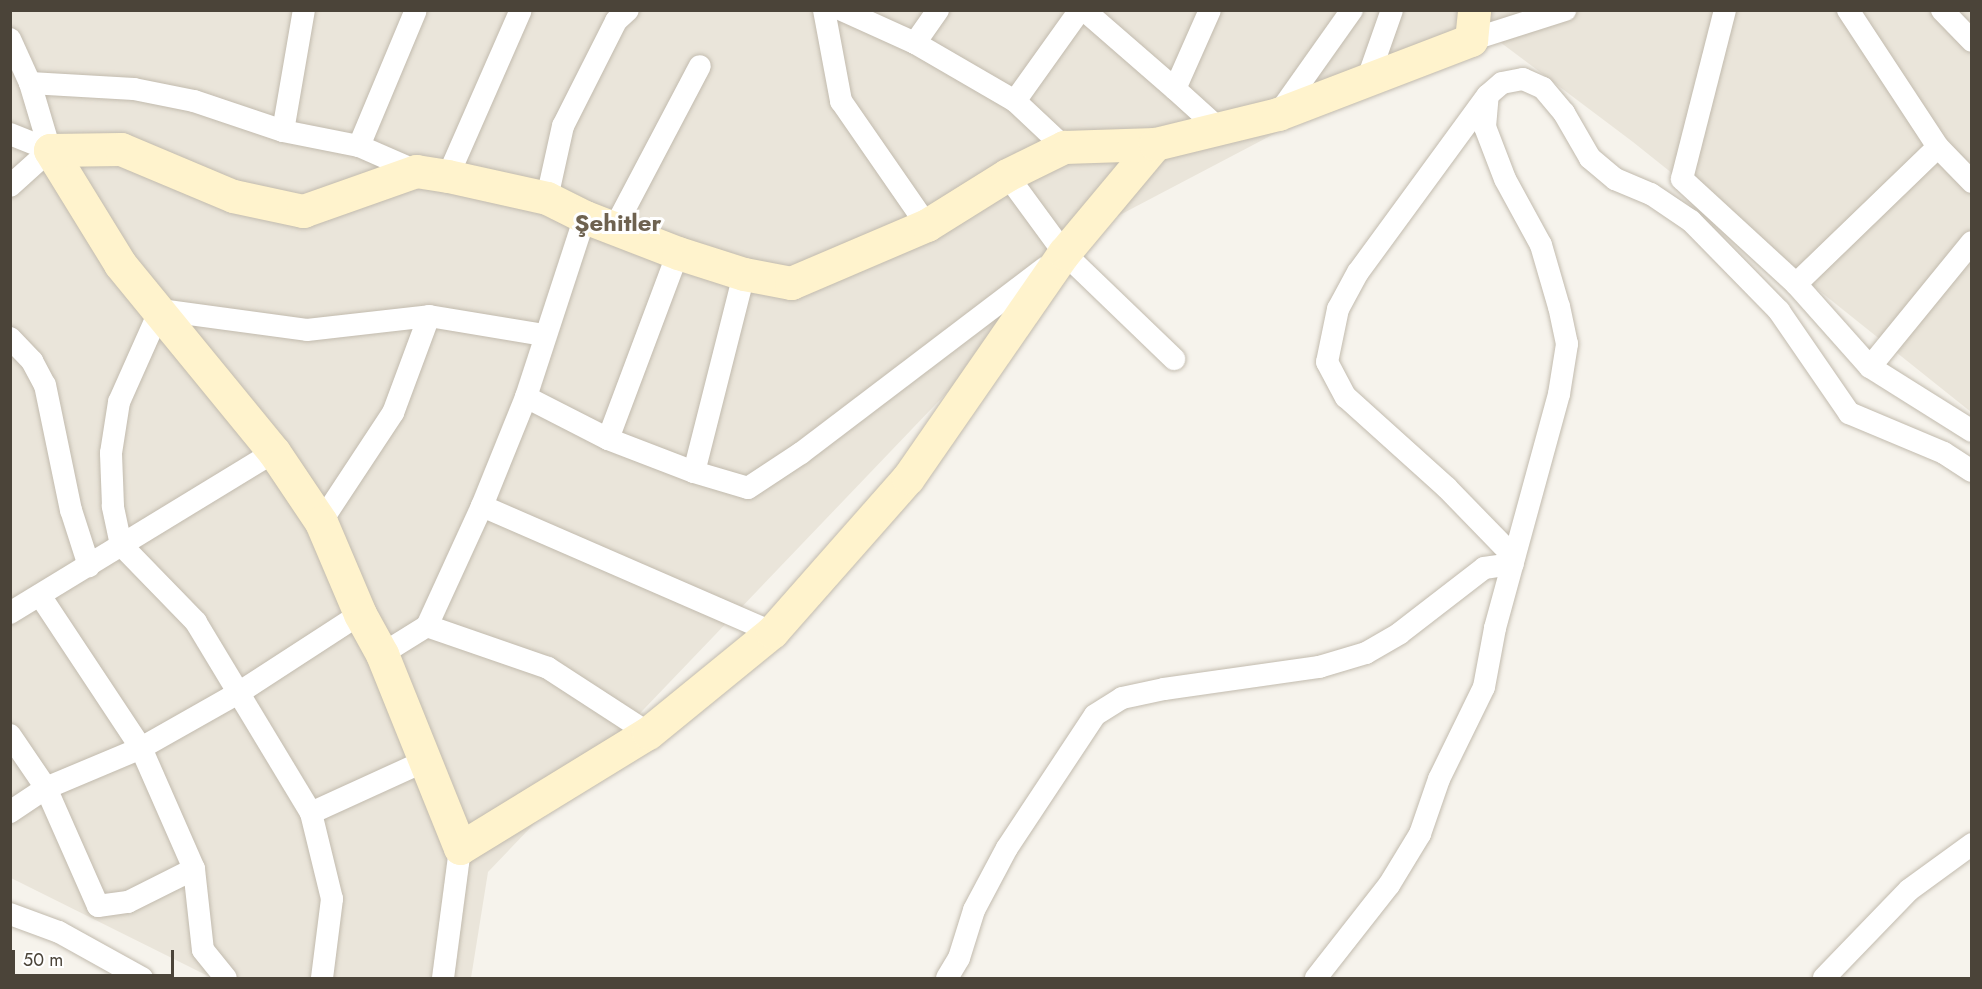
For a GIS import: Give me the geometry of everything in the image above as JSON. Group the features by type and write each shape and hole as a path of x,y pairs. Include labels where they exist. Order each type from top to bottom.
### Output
{"street":[{"path":"283,131 304,10"},
{"path":"358,146 416,10"},
{"path":"448,176 521,10"},
{"path":"547,198 563,126 616,21 628,10"},
{"path":"824,10 841,101 927,225"},
{"path":"842,10 915,44 1016,102 1064,147"},
{"path":"915,44 939,10"},
{"path":"1016,102 1082,10 1217,127"},
{"path":"1174,89 1210,10"},
{"path":"1278,114 1352,10"},
{"path":"1366,81 1392,10"},
{"path":"30,83 144,91 194,100 283,131 358,146 416,171 547,198 600,223 678,253 744,274 791,282 927,225 1006,175 1064,147 1155,144 1217,127 1278,114 1366,81 1472,26 1565,10"},
{"path":"1725,10 1682,179 1796,284 1870,367 1971,431"},
{"path":"1848,10 1938,147 1971,183"},
{"path":"1942,10 1971,41"},
{"path":"10,39 30,83 50,150 120,264 274,452 321,522 360,614 382,654 427,760 460,848 443,978"},
{"path":"382,654 427,626 482,506 526,397 544,335 600,223 700,66"},
{"path":"1513,560 1447,488 1346,397 1327,362 1338,309 1358,272 1488,95 1502,83 1523,79 1543,88 1564,113 1590,158 1615,179 1651,194 1691,221 1746,274 1779,311 1850,413 1944,453 1971,471"},
{"path":"1316,978 1389,885 1420,834 1439,778 1484,687 1513,560 1559,394 1567,344 1541,245 1505,179 1485,127 1488,95"},
{"path":"10,134 50,150 121,149 233,196 303,211 416,171"},
{"path":"460,848 648,733 772,632 908,478 1064,253 1155,144"},
{"path":"1796,284 1938,147"},
{"path":"10,186 50,150"},
{"path":"1006,175 1064,253 1174,359"},
{"path":"1870,367 1971,242"},
{"path":"608,439 678,253"},
{"path":"526,397 608,439 694,472 748,488 801,453 1064,253"},
{"path":"694,472 744,274"},
{"path":"160,310 307,330 429,316 544,335"},
{"path":"160,310 119,402 111,453 113,506 121,545 196,622 311,813 332,899 322,978"},
{"path":"321,522 393,412 429,316"},
{"path":"10,338 33,361 45,385 71,510 88,566"},
{"path":"10,613 41,597 121,545 274,452"},
{"path":"482,506 772,632"},
{"path":"947,978 959,958 974,910 1007,848 1095,714 1122,698 1164,689 1318,667 1366,653 1400,633 1484,568 1513,560"},
{"path":"41,597 141,748 194,869 203,950 226,978"},
{"path":"10,812 45,788 141,748 240,692 360,614"},
{"path":"427,626 548,668 648,733"},
{"path":"10,735 45,788 98,906 128,902 194,869"},
{"path":"311,813 427,760"},
{"path":"1824,978 1909,890 1971,844"},
{"path":"10,914 59,932 142,978"}],"shaded area":[{"path":"10,11 1971,11 1971,412 1633,142 1500,42 1462,35 1114,218 488,872 471,978 212,978 11,878"}],"district":[{"name":"Şehitler","path":"618,223"}]}
